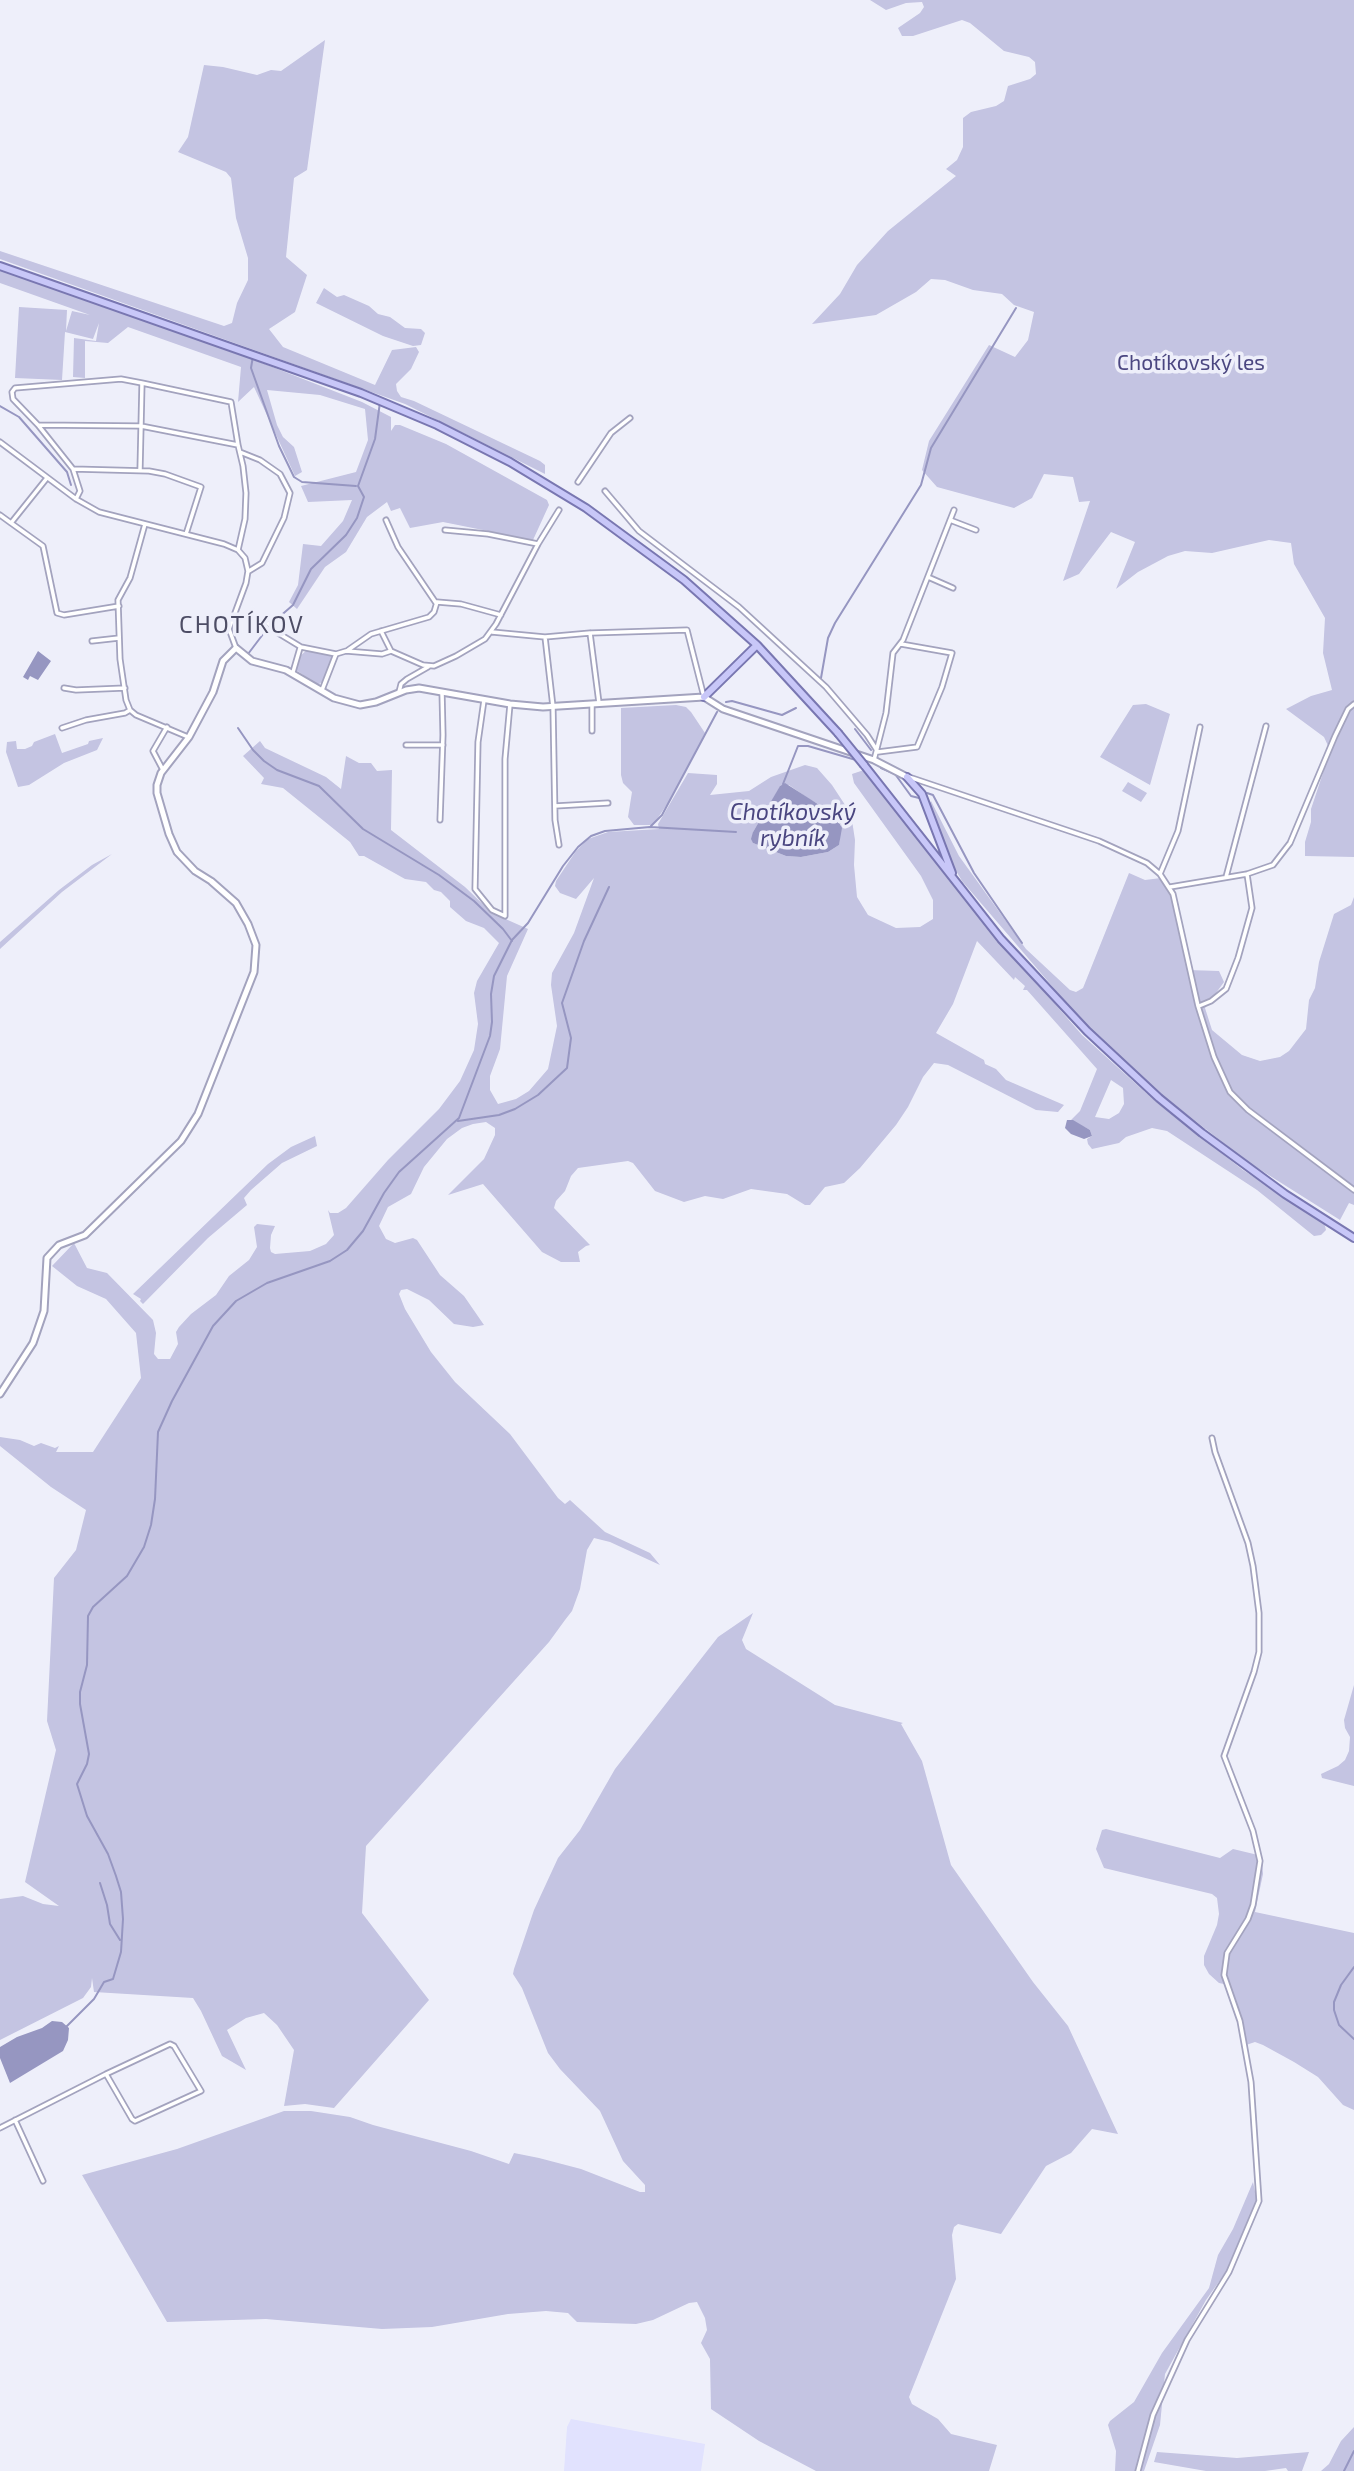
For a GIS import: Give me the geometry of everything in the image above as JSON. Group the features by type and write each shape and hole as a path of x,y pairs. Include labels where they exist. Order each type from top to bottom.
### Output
{"main road":[{"path":"0,265 361,393 474,443 558,490 637,543 694,588 757,645 838,733 961,890 1056,1000 1159,1098 1246,1166 1354,1238"},
{"path":"704,697 757,645"},
{"path":"907,777 922,794 943,854 961,890"}],"street":[{"path":"76,499 80,491 73,469 13,399 12,392 15,388 121,379 231,402 246,493 238,551"},
{"path":"140,470 142,383"},
{"path":"578,482 611,433 630,418"},
{"path":"38,425 141,426 238,446"},
{"path":"0,442 76,499 99,512 224,544 238,551 245,558 248,571 229,629 236,648 247,658 261,665 293,673 334,698 365,705 399,692 419,688 510,704 553,707 704,697 723,709 874,760 907,777 1099,841 1147,863 1170,887 1198,1006 1213,1057 1230,1093 1248,1110 1354,1190"},
{"path":"240,452 260,460 280,474 290,493 284,518 262,563 248,571"},
{"path":"73,469 140,470 165,474 201,487 186,534"},
{"path":"11,523 47,478"},
{"path":"605,491 639,531 739,607 826,687 878,752"},
{"path":"399,692 401,684 407,679 429,666 456,656 492,632 559,510"},
{"path":"874,760 878,752 894,653 901,644 954,510"},
{"path":"0,515 43,546 58,614 119,606"},
{"path":"270,625 300,647 336,654 346,651 363,638 429,617 434,612 436,603 398,547 386,520"},
{"path":"950,520 976,530"},
{"path":"145,524 130,578 119,597 119,638 125,688 130,710 141,718 189,737"},
{"path":"444,530 488,534 538,544"},
{"path":"928,577 953,588"},
{"path":"436,603 461,604 501,615"},
{"path":"492,632 545,637 687,630 704,697"},
{"path":"382,631 391,651"},
{"path":"590,633 595,704 592,731"},
{"path":"545,637 553,707 555,806 559,845"},
{"path":"92,641 119,638"},
{"path":"878,752 917,747 942,687 952,653 901,644"},
{"path":"293,673 300,647"},
{"path":"0,1394 33,1343 37,1332 44,1311 47,1258 59,1245 85,1235 181,1141 198,1114 254,972 256,945 248,924 236,903 181,858 173,845 157,793 163,770 189,737 213,692 221,665 236,648"},
{"path":"346,651 383,654 391,651 429,666"},
{"path":"321,692 336,654"},
{"path":"64,688 125,688"},
{"path":"440,820 442,692"},
{"path":"484,699 478,742 475,890 492,909 505,916 505,759 510,704"},
{"path":"1170,887 1247,874 1273,865 1290,842 1335,736 1348,709 1354,704"},
{"path":"62,728 130,710"},
{"path":"1226,877 1266,726"},
{"path":"163,770 153,751 167,727"},
{"path":"1160,874 1178,831 1200,727"},
{"path":"406,745 443,745"},
{"path":"555,806 608,803"},
{"path":"1198,1006 1211,1001 1226,989 1234,968 1251,917 1247,874"},
{"path":"1138,2471 1153,2415 1187,2340 1228,2272 1259,2202 1251,2082 1240,2021 1224,1975 1227,1953 1248,1919 1258,1883 1260,1861 1254,1831 1224,1756 1259,1652 1259,1613 1248,1543 1212,1438"},
{"path":"0,2128 106,2074 166,2045 174,2046 201,2091 139,2121 132,2119 106,2074"},
{"path":"15,2120 43,2181"},
{"path":"39,2172 47,2169"}],"shaded area":[{"path":"571,2419 705,2444 701,2471 564,2471 567,2427"}],"green space":[{"name":"Chotíkovský les","path":"870,0 1354,0 1354,857 1305,856 1311,809 1329,748 1324,737 1286,709 1311,696 1332,690 1323,653 1325,618 1294,564 1291,543 1269,540 1212,553 1185,551 1168,556 1138,572 1116,589 1135,542 1111,532 1079,574 1063,581 1090,501 1079,502 1073,477 1044,474 1032,498 1014,508 937,487 922,470 929,441 989,345 1015,357 1028,340 1034,312 1014,305 1002,294 931,279 916,292 876,315 812,324 840,294 857,265 888,231 956,176 946,169 957,160 963,147 963,118 971,112 996,106 1004,101 1008,86 1030,79 1036,74 1035,62 1029,57 1004,51 970,23 962,20 913,36 902,36 898,28 920,13 924,7 922,2 906,3 886,10"},
{"path":"325,40 307,170 294,178 286,257 307,275 295,312 269,329 283,347 375,385 392,350 416,347 419,352 411,369 396,384 401,397 540,461 545,465 545,474 405,404 0,259 0,251 224,326 232,323 237,303 248,280 248,258 236,218 231,178 226,172 178,152 188,137 204,65 257,75 271,70 281,71"},
{"path":"0,270 234,352 362,402 391,417 391,431 395,425 400,425 446,444 547,500 549,505 533,540 443,522 410,528 400,508 391,511 387,502 367,517 346,552 325,567 297,609 289,602 298,585 303,544 321,546 343,521 352,500 308,502 301,486 356,472 368,440 365,409 320,395 267,390 277,425 283,437 294,447 302,472 295,476 254,387 238,402 241,367 128,327 108,343 85,341 85,378 73,377 74,338 96,341 99,323 93,339 65,332 62,380 15,378 19,307 67,310 66,331 72,311 90,315 0,283"},
{"path":"324,288 337,297 344,295 369,306 378,314 390,317 405,328 421,329 425,333 421,345 413,346 383,336 316,303"},
{"path":"307,650 332,657 323,681 318,685 296,670 300,656"},
{"path":"1146,704 1170,714 1150,785 1100,757 1133,705"},
{"path":"676,705 686,707 705,733 670,800 653,825 634,825 628,817 632,792 623,783 621,775 621,708"},
{"path":"55,734 62,753 103,738 97,750 64,763 29,785 18,787 6,752 7,742 16,741 17,749 25,749 34,742"},
{"path":"260,741 265,748 326,777 341,789 346,756 359,763 371,763 377,771 392,770 391,830 465,887 492,913 528,929 507,976 500,1049 490,1076 490,1090 498,1104 516,1099 529,1091 548,1069 557,1026 551,985 552,973 574,933 594,878 576,899 560,893 555,886 556,881 576,851 588,839 608,832 659,829 658,824 688,773 717,775 717,784 710,795 749,791 771,777 805,765 817,768 851,814 855,840 857,897 868,915 896,928 920,927 933,919 933,900 921,876 854,783 852,774 864,770 972,909 1082,1035 1156,1102 1243,1170 1324,1222 1326,1230 1321,1235 1314,1236 1257,1190 1167,1131 1152,1128 1126,1137 1119,1143 1092,1149 1087,1139 1092,1136 1090,1130 1071,1120 1080,1111 1097,1069 1027,990 1023,990 1025,986 1015,977 1014,980 977,941 953,1004 936,1033 984,1060 985,1064 996,1069 1006,1080 1064,1105 1058,1112 1036,1110 948,1065 934,1063 896,1125 860,1168 844,1183 825,1187 810,1205 805,1205 787,1194 751,1189 723,1199 705,1196 684,1202 655,1191 633,1163 628,1161 578,1168 554,1208 590,1245 578,1252 580,1262 561,1262 542,1252 483,1184 448,1195 484,1159 495,1135 495,1128 486,1122 473,1124 447,1139 424,1167 411,1194 388,1207 379,1226 386,1239 395,1243 413,1238 417,1240 440,1275 464,1296 484,1325 473,1327 454,1324 429,1300 407,1289 401,1290 399,1294 405,1309 431,1352 455,1382 510,1434 558,1498 565,1504 570,1500 605,1532 650,1553 660,1565 610,1542 594,1538 587,1550 580,1589 572,1611 549,1642 366,1846 362,1913 429,2000 334,2108 305,2104 284,2106 294,2050 277,2025 264,2013 246,2018 227,2030 246,2070 222,2056 193,1998 94,1992 92,1978 91,1987 83,1998 0,2040 0,1899 23,1896 43,1904 59,1906 25,1882 56,1750 47,1721 54,1578 76,1550 86,1510 51,1487 0,1446 0,1437 20,1440 34,1446 41,1443 55,1448 59,1446 56,1452 93,1452 141,1378 136,1333 106,1299 77,1286 52,1266 74,1243 87,1268 107,1273 153,1320 156,1333 154,1354 158,1359 170,1359 178,1344 176,1332 179,1327 216,1295 229,1276 249,1260 257,1247 254,1227 257,1224 275,1226 270,1248 275,1254 310,1251 326,1244 334,1235 328,1210 330,1213 338,1213 346,1208 388,1160 439,1109 460,1081 474,1050 478,1024 474,993 477,981 499,943 484,928 466,921 450,907 450,901 441,892 434,890 426,882 405,879 364,856 359,856 350,842 283,788 261,784 264,778 243,756","holes":["781,785 789,785 831,811 841,825 839,845 828,852 801,857 786,856 753,843 753,832","1111,1080 1123,1088 1124,1104 1119,1113 1109,1119 1095,1117"]},
{"path":"1128,782 1147,793 1141,802 1122,791"},
{"path":"931,801 959,856 1026,949 1070,990 1076,992 1083,988 1129,873 1145,880 1161,878 1168,886 1188,970 1219,971 1224,982 1205,1008 1212,1030 1242,1055 1260,1061 1280,1057 1289,1051 1306,1029 1309,1000 1315,988 1319,962 1334,914 1351,905 1354,897 1354,1205 1349,1203 1340,1220 1248,1162 1162,1095 1088,1028 962,881 951,862 929,805"},
{"path":"112,854 62,892 0,949 0,942 59,890 92,865"},
{"path":"315,1136 317,1146 282,1163 251,1190 244,1198 247,1205 208,1238 143,1304 141,1299 133,1294 268,1164 291,1147"},
{"path":"753,1613 742,1640 746,1649 835,1705 903,1723 901,1724 922,1761 951,1865 1033,1982 1068,2026 1118,2134 1092,2129 1071,2153 1046,2166 1001,2234 958,2224 954,2227 952,2235 956,2279 909,2397 912,2404 938,2419 951,2434 997,2445 989,2471 816,2471 759,2441 711,2409 710,2359 701,2343 707,2330 705,2318 697,2302 636,2324 577,2322 568,2313 546,2311 508,2314 432,2327 382,2329 266,2319 167,2322 82,2175 177,2149 284,2111 311,2111 350,2117 509,2164 514,2153 539,2158 581,2169 645,2192 645,2185 623,2161 600,2111 548,2053 522,1988 513,1974 534,1910 558,1858 580,1830 615,1769 718,1637"},
{"path":"1354,1685 1354,1786 1322,1778 1321,1774 1338,1766 1349,1751 1350,1737 1344,1720"},
{"path":"1102,1830 1220,1858 1233,1849 1258,1855 1262,1861 1263,1874 1255,1912 1354,1933 1354,2110 1343,2105 1318,2077 1294,2062 1255,2042 1246,2045 1240,2012 1229,1985 1219,1983 1204,1965 1204,1956 1217,1925 1217,1898 1212,1894 1104,1868 1096,1849"},
{"path":"1253,2182 1257,2201 1254,2218 1228,2269 1206,2300 1165,2374 1160,2425 1144,2471 1115,2471 1116,2451 1108,2425 1134,2402 1162,2353 1209,2288 1218,2255 1233,2229"},
{"path":"1354,2427 1354,2471 1321,2471 1329,2464 1341,2441"},
{"path":"1157,2452 1237,2458 1309,2452 1302,2471 1288,2471 1286,2468 1265,2471 1206,2471 1154,2462"}],"water":[{"path":"38,651 51,661 38,680 30,676 28,680 23,677"},
{"name":"Chotíkovský rybník","path":"785,783 835,815 842,828 839,845 828,852 801,857 786,856 753,843 753,832 780,786"},
{"path":"1067,1120 1073,1120 1090,1130 1092,1136 1084,1139 1071,1134 1065,1128"},
{"path":"52,2021 62,2022 69,2028 63,2051 10,2083 0,2058 0,2047"}],"waterway":[{"path":"821,678 828,638 835,623 921,485 931,448 1016,308"},
{"path":"253,356 251,368 279,446 294,477 302,482 356,486"},
{"path":"248,654 270,625 293,605 311,569 346,535 357,518 364,497 358,486 375,439 380,402"},
{"path":"0,406 19,417 67,472 71,485"},
{"path":"726,702 732,701 782,715 796,708"},
{"path":"651,826 662,815 717,712"},
{"path":"238,728 264,761 277,770 319,786 363,829 439,875 474,901 512,941"},
{"path":"855,729 871,750"},
{"path":"783,784 798,746 808,746 856,760"},
{"path":"881,768 895,774 911,796 919,798"},
{"path":"927,793 933,795 974,873 1022,943"},
{"path":"67,2026 94,1999 104,1982 113,1979 121,1952 123,1919 121,1892 116,1876 108,1854 87,1816 77,1784 89,1754 80,1704 80,1692 87,1665 88,1616 93,1607 127,1576 144,1547 155,1499 158,1432 213,1326 236,1301 267,1283 330,1261 347,1250 363,1231 399,1172 459,1118 490,1036 494,976 512,940 528,923 578,847 591,836 605,831 650,827 736,832"},
{"path":"458,1121 499,1115 515,1109 538,1095 567,1068 571,1038 562,1003 584,941 609,887"},
{"path":"100,1883 110,1924 120,1940"},
{"path":"1354,1967 1341,1985 1334,2002 1339,2025 1354,2039"},
{"path":"1344,2471 1354,2451"}],"district":[{"name":"CHOTÍKOV","path":"242,625"}]}
